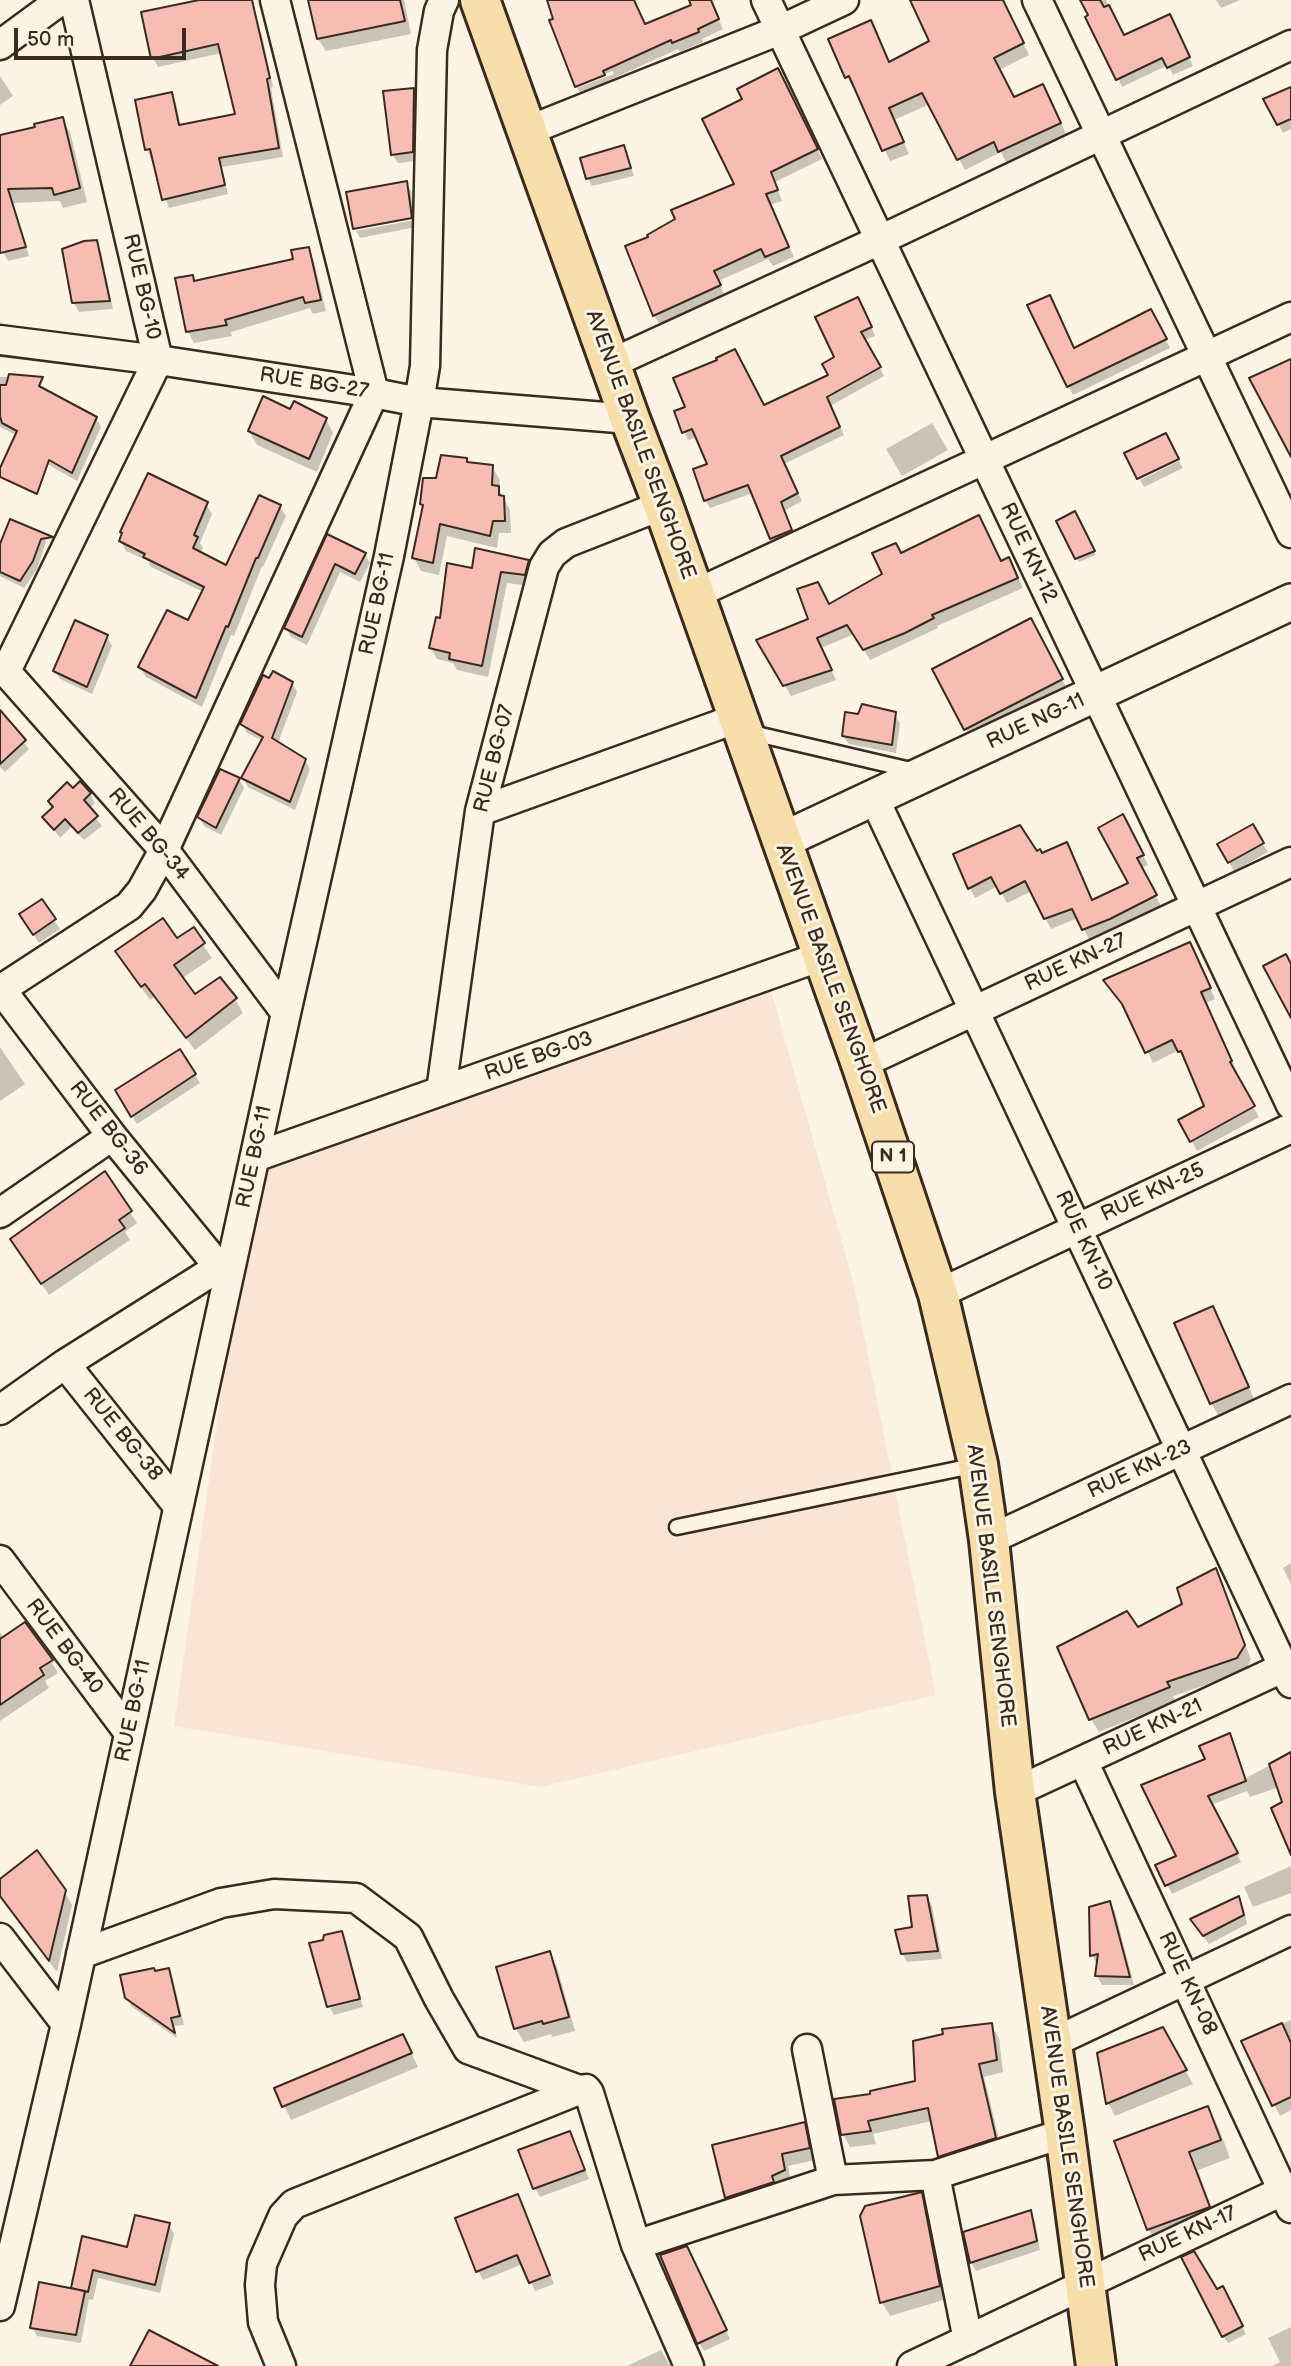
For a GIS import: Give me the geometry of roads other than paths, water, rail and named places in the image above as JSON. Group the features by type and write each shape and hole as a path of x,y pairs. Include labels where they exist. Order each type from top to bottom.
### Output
{"highway":[{"name":"AVENUE BASILE SENGHORE","path":"480,0 695,594 861,1064 938,1294 978,1464 989,1540 1015,1792 1096,2366"}],"street":[{"path":"0,45 61,0"},
{"name":"RUE BG-10","path":"3,668 158,360 74,0"},
{"path":"0,989 129,905 142,890 164,850 374,393 275,0"},
{"name":"RUE BG-11","path":"0,2306 66,2024 178,1507 224,1270 255,1157 389,556 419,402 425,352 432,50 439,11 444,0"},
{"name":"RUE KN-12","path":"766,0 1291,1105"},
{"path":"527,131 780,30 844,0"},
{"path":"1037,0 1291,533"},
{"path":"610,364 880,240 1291,45"},
{"path":"695,594 1291,317"},
{"name":"RUE BG-27","path":"0,340 158,360 419,402 630,419"},
{"name":"RUE BG-07","path":"441,1091 480,811 544,567 552,554 566,543 663,505"},
{"name":"RUE NG-11","path":"781,841 1291,602"},
{"name":"RUE BG-34","path":"3,668 164,850 286,1013"},
{"path":"480,811 741,724"},
{"name":"RUE KN-10","path":"874,798 1181,1450 1289,1672"},
{"name":"RUE KN-27","path":"861,1064 1291,862"},
{"name":"RUE BG-03","path":"255,1157 822,956"},
{"name":"RUE BG-36","path":"0,989 112,1136 224,1270"},
{"name":"RUE KN-25","path":"938,1294 1291,1129"},
{"path":"0,1213 112,1136"},
{"path":"0,1410 65,1364 224,1270"},
{"name":"RUE BG-38","path":"65,1364 178,1507"},
{"name":"RUE KN-23","path":"989,1540 1291,1399"},
{"name":"RUE BG-40","path":"0,1560 129,1733"},
{"name":"RUE KN-21","path":"1015,1792 1289,1672"},
{"name":"RUE KN-08","path":"1083,1760 1288,2196"},
{"path":"81,1954 221,1903 274,1894 356,1898 408,1937 468,2049 579,2090"},
{"path":"1052,2043 1291,1930"},
{"path":"0,1938 66,2024"},
{"path":"807,2049 833,2180"},
{"path":"281,2366 263,2322 260,2285 262,2264 283,2216 294,2204 586,2089 636,2245 689,2366"},
{"path":"636,2245 833,2180 935,2175 1065,2133"},
{"path":"935,2175 968,2340"},
{"name":"RUE KN-17","path":"912,2366 1085,2283 1288,2196"}],"lane":[{"path":"741,724 926,774"},
{"path":"677,1527 978,1464"}]}
